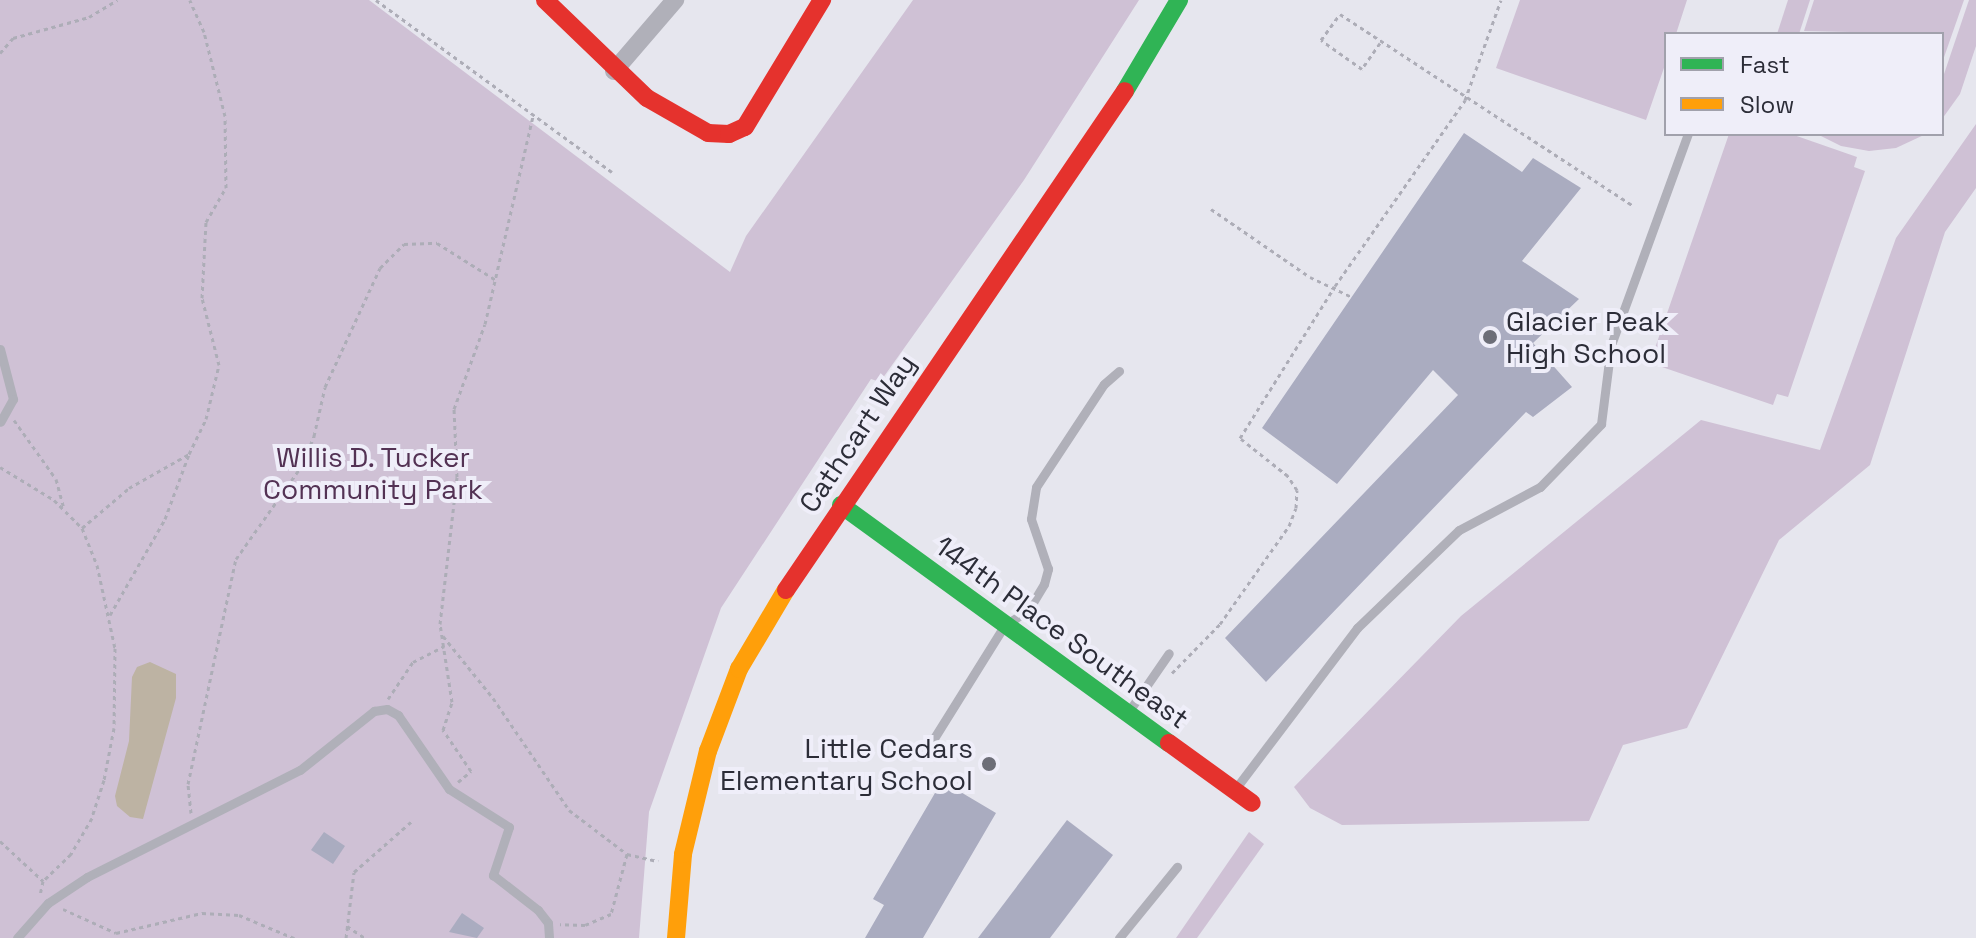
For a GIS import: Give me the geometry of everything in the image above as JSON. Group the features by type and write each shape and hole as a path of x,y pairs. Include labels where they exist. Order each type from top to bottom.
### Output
{"main road":[{"path":"545,0 614,71 679,118 708,133 729,134 745,127 822,0"},
{"name":"Cathcart Way","path":"676,938 682,866 708,751 739,669 841,505 1154,48 1179,0"},
{"name":"144th Place Southeast","path":"841,505 1252,803"}],"street":[{"path":"614,71 675,0"}],"lane":[{"path":"1234,790 1357,628 1459,530 1540,487 1601,424 1611,345 1687,136"},
{"path":"0,349 13,399 0,422"},
{"path":"931,743 1004,626 1029,609 1044,584 1048,569 1031,519 1036,487 1104,384 1119,371"},
{"path":"1127,714 1169,653"},
{"path":"17,938 48,903 87,877 300,770 374,711 387,709 398,715 449,789 509,827 493,875 548,923 549,938"},
{"path":"1119,938 1177,867"}],"path":[{"path":"0,53 13,38 89,17 117,0"},
{"path":"109,617 165,519 189,454 206,419 219,365 202,298 206,222 226,188 225,116 190,0"},
{"path":"376,0 612,172"},
{"path":"1169,676 1220,624 1289,526 1297,490 1288,476 1240,438 1335,286 1465,100 1501,0"},
{"path":"1380,43 1362,69 1321,40 1340,14 1465,100 1632,205"},
{"path":"449,789 471,771 443,730 452,702 441,634 457,477 454,409 496,280 533,116"},
{"path":"1211,209 1310,277 1335,286 1352,297"},
{"path":"191,824 188,784 236,559 301,467 314,436 325,387 380,268 404,244 437,243 496,280"},
{"path":"7,412 38,447 56,479 64,509"},
{"path":"82,528 129,488 189,454"},
{"path":"0,467 17,473 64,509 82,528 109,617 116,689 104,780 92,818 71,854 49,875"},
{"path":"441,634 493,698 569,810 627,854 682,866"},
{"path":"387,709 389,692 413,662 444,646"},
{"path":"346,938 354,872 413,820"},
{"path":"0,841 43,881"},
{"path":"548,923 585,925 611,914 627,854"},
{"path":"48,903 116,933 202,913 239,915 294,938"},
{"path":"347,926 365,938"}],"green space":[{"name":"Willis D. Tucker Community Park","path":"0,0 369,0 730,272 746,236 913,0 1139,0 1024,180 880,382 871,379 721,608 649,812 639,938 0,938"},
{"path":"1520,0 1687,0 1677,32 1664,32 1664,68 1646,120 1496,68"},
{"path":"1788,0 1810,0 1800,32 1778,32"},
{"path":"1814,0 1964,0 1944,57 1944,32 1804,31"},
{"path":"1969,0 1976,0 1976,46 1960,94 1944,116 1944,74"},
{"path":"1976,124 1976,188 1945,232 1870,465 1779,540 1687,728 1623,745 1589,821 1342,825 1310,808 1294,787 1461,616 1701,420 1820,450 1896,238"},
{"path":"1728,136 1797,136 1857,157 1854,167 1865,171 1788,397 1777,394 1773,405 1662,367 1666,356 1654,351"},
{"path":"1821,136 1922,136 1896,148 1869,151 1841,146"},
{"path":"1249,832 1264,844 1197,938 1176,938"}],"shaded area":[{"path":"150,662 176,674 176,698 143,819 130,817 117,806 115,796 129,741 132,677 137,667"}],"building":[{"path":"1464,133 1522,172 1533,158 1581,188 1522,261 1579,299 1533,343 1572,387 1533,417 1526,412 1266,682 1225,638 1458,395 1433,370 1337,484 1262,428"},
{"path":"942,781 996,813 923,938 865,938 884,905 873,899"},
{"path":"1067,820 1113,855 1050,938 978,938"},
{"path":"324,832 345,846 333,864 311,850"},
{"path":"462,913 484,928 477,938 449,932"}],"traffic: fast":[{"path":"1125,91 1179,0"},
{"path":"841,505 1169,743"}],"traffic: slow":[{"path":"676,938 683,854 708,751 739,669 786,590"}],"traffic: jam":[{"path":"545,0 647,98 708,133 729,134 745,127 822,0"},
{"path":"786,590 1125,91"},
{"path":"1169,743 1252,803"}],"place":[{"name":"Glacier Peak High School","path":"1490,337"},
{"name":"Little Cedars Elementary School","path":"989,764"}]}
